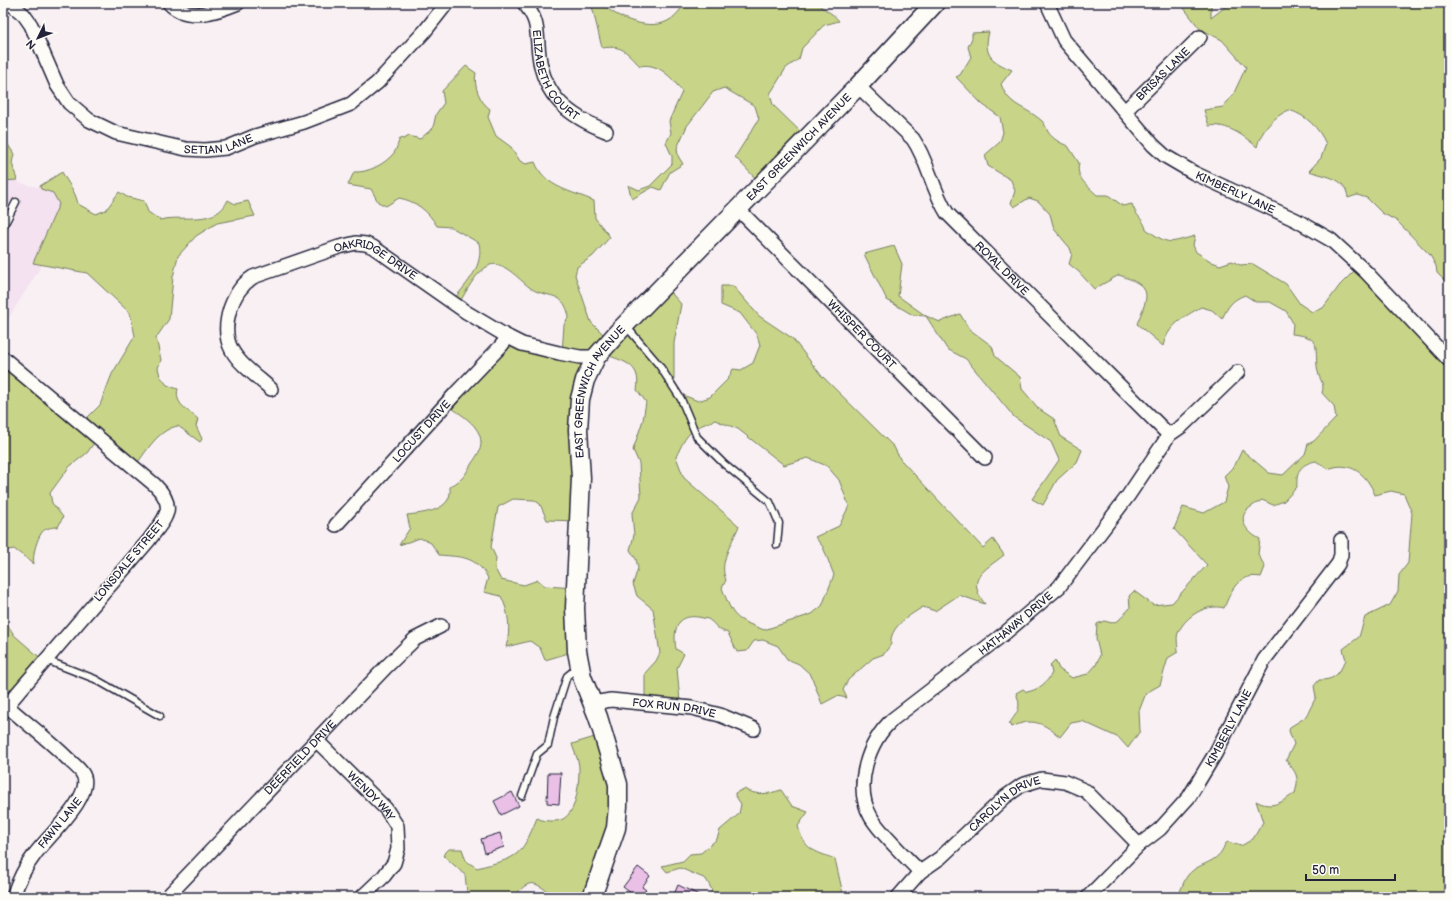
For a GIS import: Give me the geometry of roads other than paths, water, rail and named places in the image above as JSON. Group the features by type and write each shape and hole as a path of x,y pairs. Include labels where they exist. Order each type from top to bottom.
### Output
{"street":[{"name":"SETIAN LANE","path":"10,3 24,15 31,25 57,85 68,103 84,116 116,133 186,148 205,150 226,148 255,136 304,122 351,104 377,83 425,30 447,3"},
{"path":"169,3 174,9 191,15 212,11 238,3"},
{"name":"ELIZABETH COURT","path":"524,3 532,12 537,24 541,68 554,96 566,110 585,123 606,131"},
{"name":"KIMBERLY LANE","path":"1047,3 1064,40 1126,111 1153,145 1176,163 1296,220 1331,240 1366,272 1449,360"},
{"name":"EAST GREENWICH AVENUE","path":"592,897 616,828 618,784 593,703 582,677 577,651 575,608 581,478 578,430 580,399 585,380 596,357 625,325 858,86 930,5"},
{"name":"BRISAS LANE","path":"1126,111 1200,37"},
{"name":"ROYAL DRIVE","path":"858,86 913,139 919,148 934,190 947,212 1169,435"},
{"name":"WHISPER COURT","path":"738,209 985,458"},
{"name":"OAKRIDGE DRIVE","path":"271,389 247,367 228,345 226,335 227,321 233,300 245,283 253,277 350,244 366,244 373,247 466,312 522,344 580,357 596,357"},
{"name":"LOCUST DRIVE","path":"336,525 456,393 502,346 508,337"},
{"name":"LONSDALE STREET","path":"3,358 155,486 162,493 168,508 167,516 149,540 5,708"},
{"name":"HATHAWAY DRIVE","path":"920,872 871,817 864,796 863,778 876,740 884,727 1005,633 1059,587 1128,496 1169,435 1182,426 1238,372"},
{"name":"KIMBERLY LANE","path":"1088,897 1139,845 1160,829 1189,797 1216,754 1264,660 1338,564 1341,555 1341,540"},
{"name":"DEERFIELD DRIVE","path":"167,897 236,823 317,741 346,707 415,639 441,626"},
{"name":"FOX RUN DRIVE","path":"593,703 611,700 692,708 720,715 754,729"},
{"name":"FAWN LANE","path":"5,708 50,741 83,774 85,782 83,793 77,804 36,853 18,882 13,897"},
{"name":"WENDY WAY","path":"317,741 386,809 397,826 398,849 394,863 384,876 362,897"},
{"name":"CAROLYN DRIVE","path":"898,897 920,872 940,858 1010,794 1022,786 1042,779 1065,782 1086,791 1139,845"}],"lane":[{"path":"3,227 16,202"},
{"path":"625,325 660,365 681,399 697,437 724,464 770,502 779,523 777,545"},
{"path":"46,660 95,679 160,716"},
{"path":"522,796 537,754 548,744 554,717 567,676 580,666"}]}
